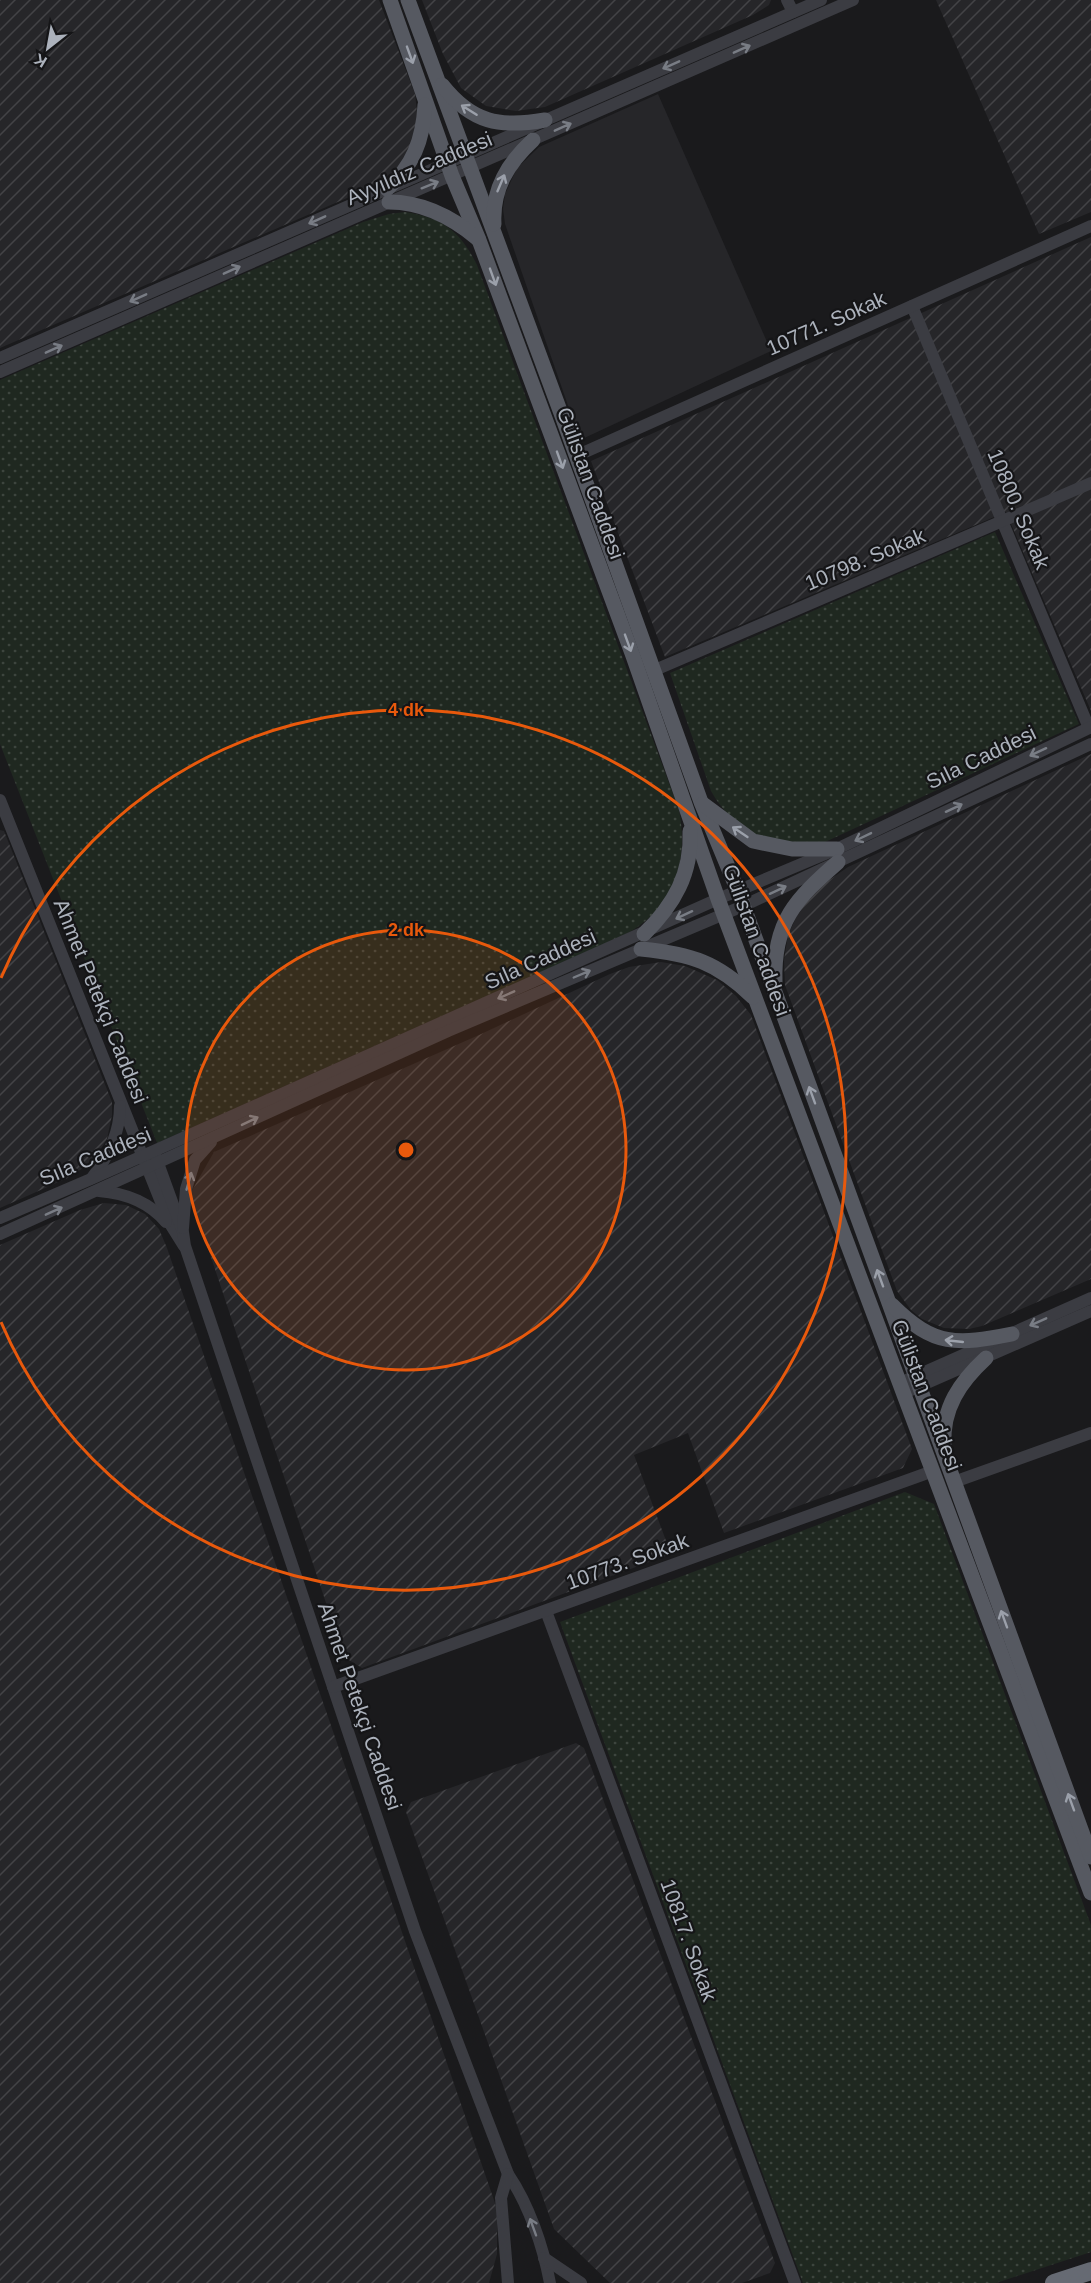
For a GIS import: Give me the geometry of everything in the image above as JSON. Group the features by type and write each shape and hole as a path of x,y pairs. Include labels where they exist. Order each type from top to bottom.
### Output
{"highway":[{"path":"1054,2283 1091,2271"}],"main road":[{"name":"Gülistan Caddesi","path":"390,0 450,170 479,240 721,906 1091,1893"},
{"name":"Gülistan Caddesi","path":"408,0 655,670 701,802 738,891 1091,1857"},
{"path":"434,73 458,102 485,119 509,125 545,120"},
{"path":"425,96 423,129 419,144 407,168 388,196 434,210 461,225 479,240"},
{"path":"494,236 494,204 502,178 520,153 533,140"},
{"path":"701,802 753,841 779,848 838,855"},
{"path":"689,813 690,852 685,877 664,913 642,941 693,957 717,968 737,982 757,1001"},
{"path":"775,994 774,962 789,912 804,891 838,855"},
{"path":"889,1303 913,1326 935,1337 947,1340 981,1340 1012,1334"},
{"path":"945,1460 944,1428 949,1405 968,1375 986,1358"}],"street":[{"path":"787,0 793,12"},
{"name":"Ayyıldız Caddesi","path":"0,358 450,170 545,120 821,0"},
{"name":"Ayyıldız Caddesi","path":"467,162 533,140 853,0"},
{"name":"Ayyıldız Caddesi","path":"0,372 388,196"},
{"name":"10771. Sokak","path":"576,456 1091,226"},
{"name":"10800. Sokak","path":"912,306 1090,727"},
{"name":"10798. Sokak","path":"655,670 1091,483"},
{"name":"Sıla Caddesi","path":"0,1234 98,1191 150,1160 721,906 738,891 838,855 1090,727"},
{"path":"721,906 742,906 838,855 1091,745"},
{"name":"Ahmet Petekçi Caddesi","path":"0,800 120,1102 150,1160 185,1246 415,1931 508,2174 520,2192 544,2258 550,2283"},
{"name":"Sıla Caddesi","path":"0,1218 91,1179 216,1138 642,941"},
{"path":"91,1179 102,1165 113,1143 120,1118 120,1102"},
{"path":"179,1233 186,1189 195,1160 216,1138"},
{"path":"98,1191 115,1192 147,1206 179,1233"},
{"path":"918,1382 1012,1334 1091,1298"},
{"path":"902,1388 986,1358 1091,1311"},
{"path":"954,1482 1091,1433"},
{"name":"10773. Sokak","path":"333,1687 933,1471"},
{"name":"10817. Sokak","path":"546,1611 795,2283"},
{"path":"508,2174 501,2198 508,2283"},
{"path":"544,2258 580,2283"}],"shaded area":[{"path":"0,0 379,0 415,94 418,121 410,149 394,173 377,185 0,348"},
{"path":"422,0 771,0 769,5 753,15 545,107 516,111 486,106 461,88 443,54"},
{"path":"936,0 1091,0 1091,212 1039,234"},
{"path":"658,94 771,351 580,440 505,224 503,209 505,194 517,168 539,147"},
{"path":"405,212 430,218 449,228 464,243 477,265 679,810 682,848 679,865 666,897 656,911 626,934 157,1143 0,744 0,380 363,222"},
{"path":"1091,237 1091,711 1006,512 665,657 591,461"},
{"path":"995,532 1079,724 823,843 787,842 760,836 753,834 735,820 711,791 670,673"},
{"path":"1091,754 1091,1279 982,1326 969,1329 944,1328 922,1319 911,1310 897,1291 785,985 784,960 788,935 800,909 821,886 848,867"},
{"path":"0,830 4,831 112,1102 112,1115 107,1139 93,1161 70,1177 0,1208"},
{"path":"661,962 685,966 717,980 736,996 751,1015 912,1449 903,1468 724,1533 688,1433 634,1455 671,1554 362,1668 344,1657 190,1194 214,1152 479,1035 610,974 629,967"},
{"path":"104,1203 126,1205 145,1214 159,1229 167,1248 497,2209 497,2254 489,2283 0,2283 0,1245 80,1210"},
{"path":"905,1492 934,1504 1091,1925 1091,2252 996,2283 803,2283 560,1622"},
{"path":"576,1743 584,1748 775,2263 770,2273 742,2283 610,2283 554,2229 406,1812 411,1802"}]}
